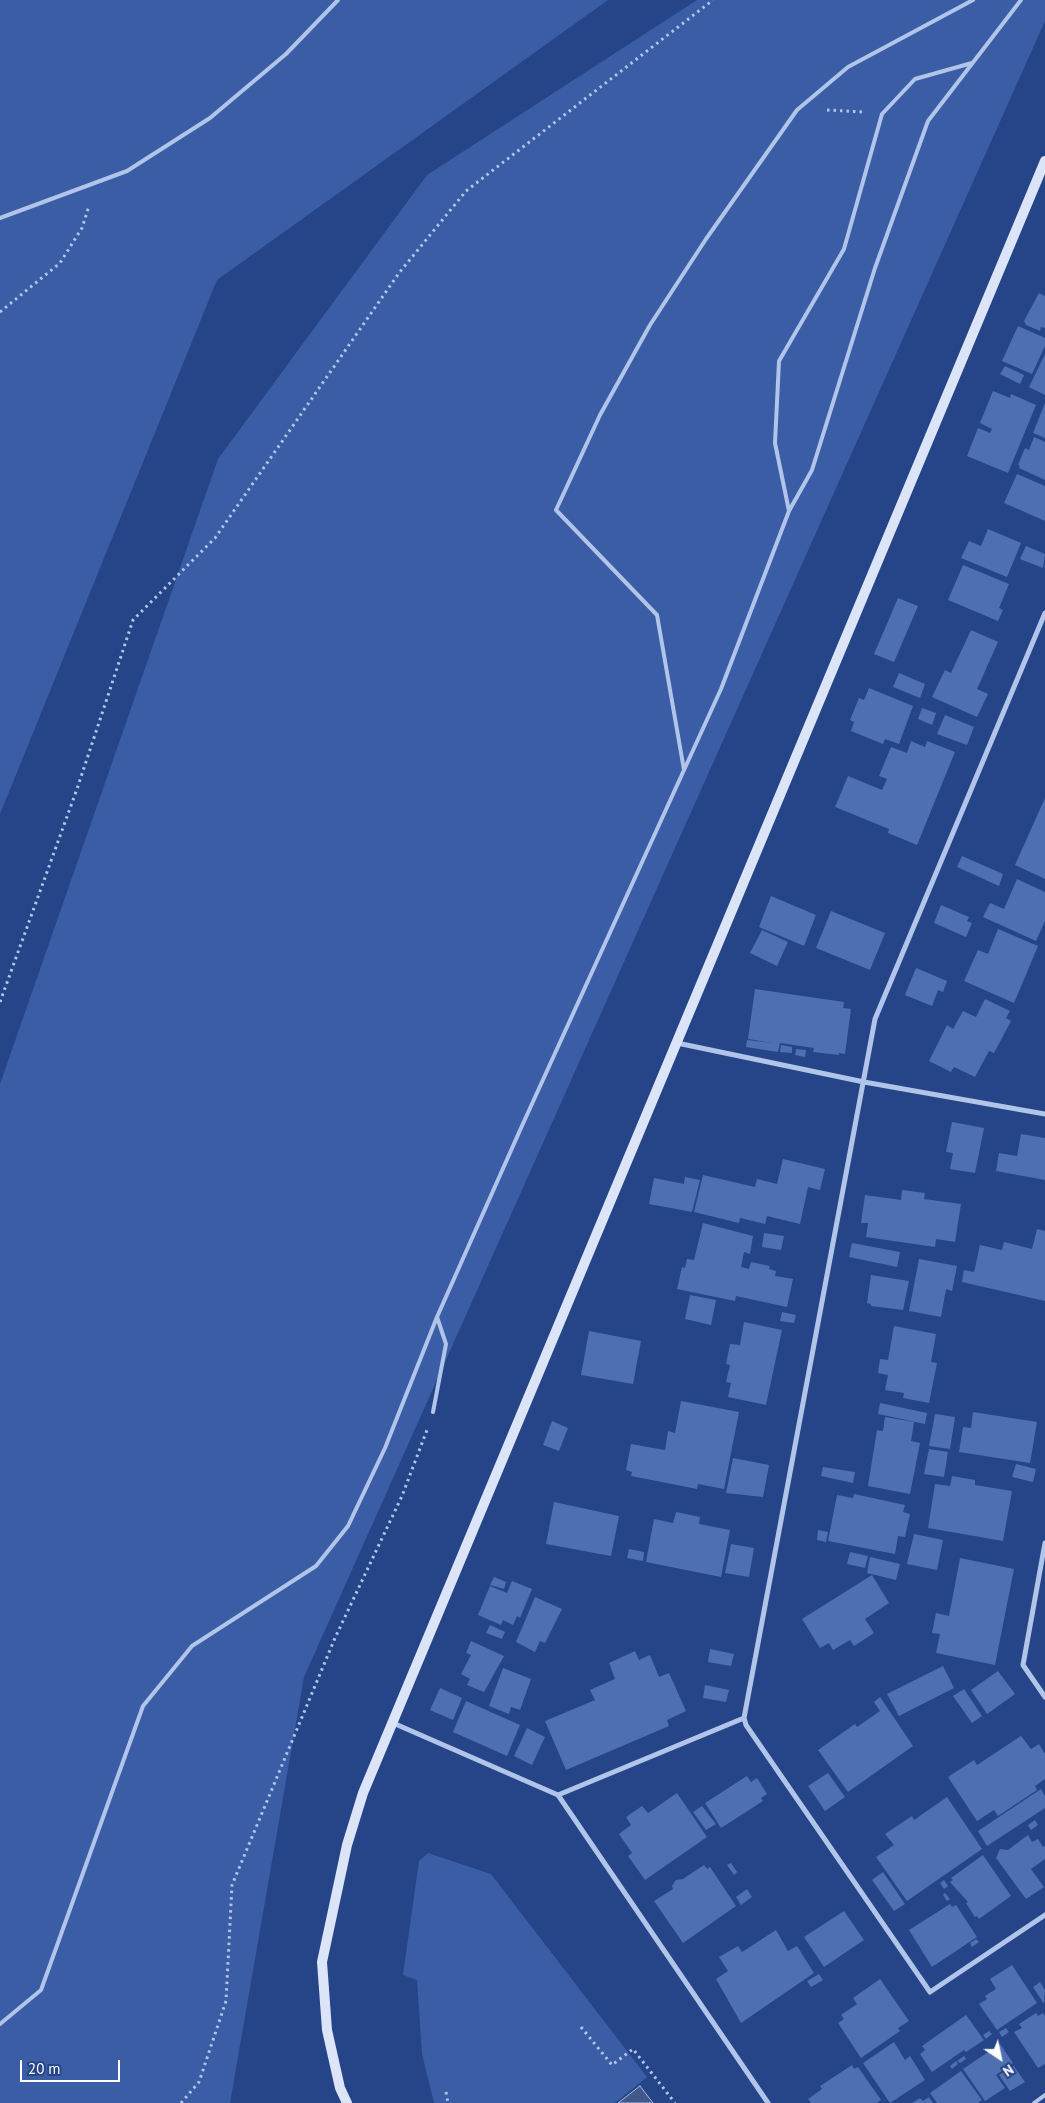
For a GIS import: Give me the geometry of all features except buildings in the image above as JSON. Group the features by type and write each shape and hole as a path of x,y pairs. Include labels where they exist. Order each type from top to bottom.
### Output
{"street":[{"path":"346,2103 340,2088 327,2030 322,1962 347,1845 363,1793 1045,161"},
{"path":"1045,613 875,1019 744,1718 751,1733 930,1992 1045,1915"},
{"path":"677,1043 864,1082 1045,1114"},
{"path":"1045,1543 1023,1665 1045,1697"},
{"path":"558,1795 744,1718"},
{"path":"393,1723 558,1795 768,2103"}],"lane":[{"path":"0,218 127,171 210,118 286,54 338,0"},
{"path":"684,770 657,615 556,510 600,415 650,324 706,239 797,110 848,67 973,0"},
{"path":"0,2024 41,1990 143,1706 192,1646 316,1566 348,1526 385,1448 437,1317 721,689 790,511 812,470 875,268 928,121 1021,0"},
{"path":"790,511 775,442 780,361 844,249 882,114 916,79 972,63"},
{"path":"433,1412 446,1344 437,1317"},
{"path":"1034,2103 1045,2095"}],"path":[{"path":"0,1002 74,799 133,620 215,538 398,273 466,191 713,0"},
{"path":"797,110 845,110 882,114"},
{"path":"0,312 60,263 82,228 97,181"},
{"path":"181,2103 199,2082 226,2002 232,1884 335,1638 402,1496 433,1412"},
{"path":"581,2027 612,2065 633,2049 675,2103"},
{"path":"446,2092 448,2103"}],"shaded area":[{"path":"0,0 608,0 217,280 0,814"},
{"path":"697,0 1045,0 1045,21 304,1677 230,2103 0,2103 0,1084 218,459 427,175"},
{"path":"428,1853 491,1874 647,2077 615,2103 434,2103 422,2054 417,1980 403,1975 419,1861"},
{"path":"640,2086 653,2103 618,2103"}]}
